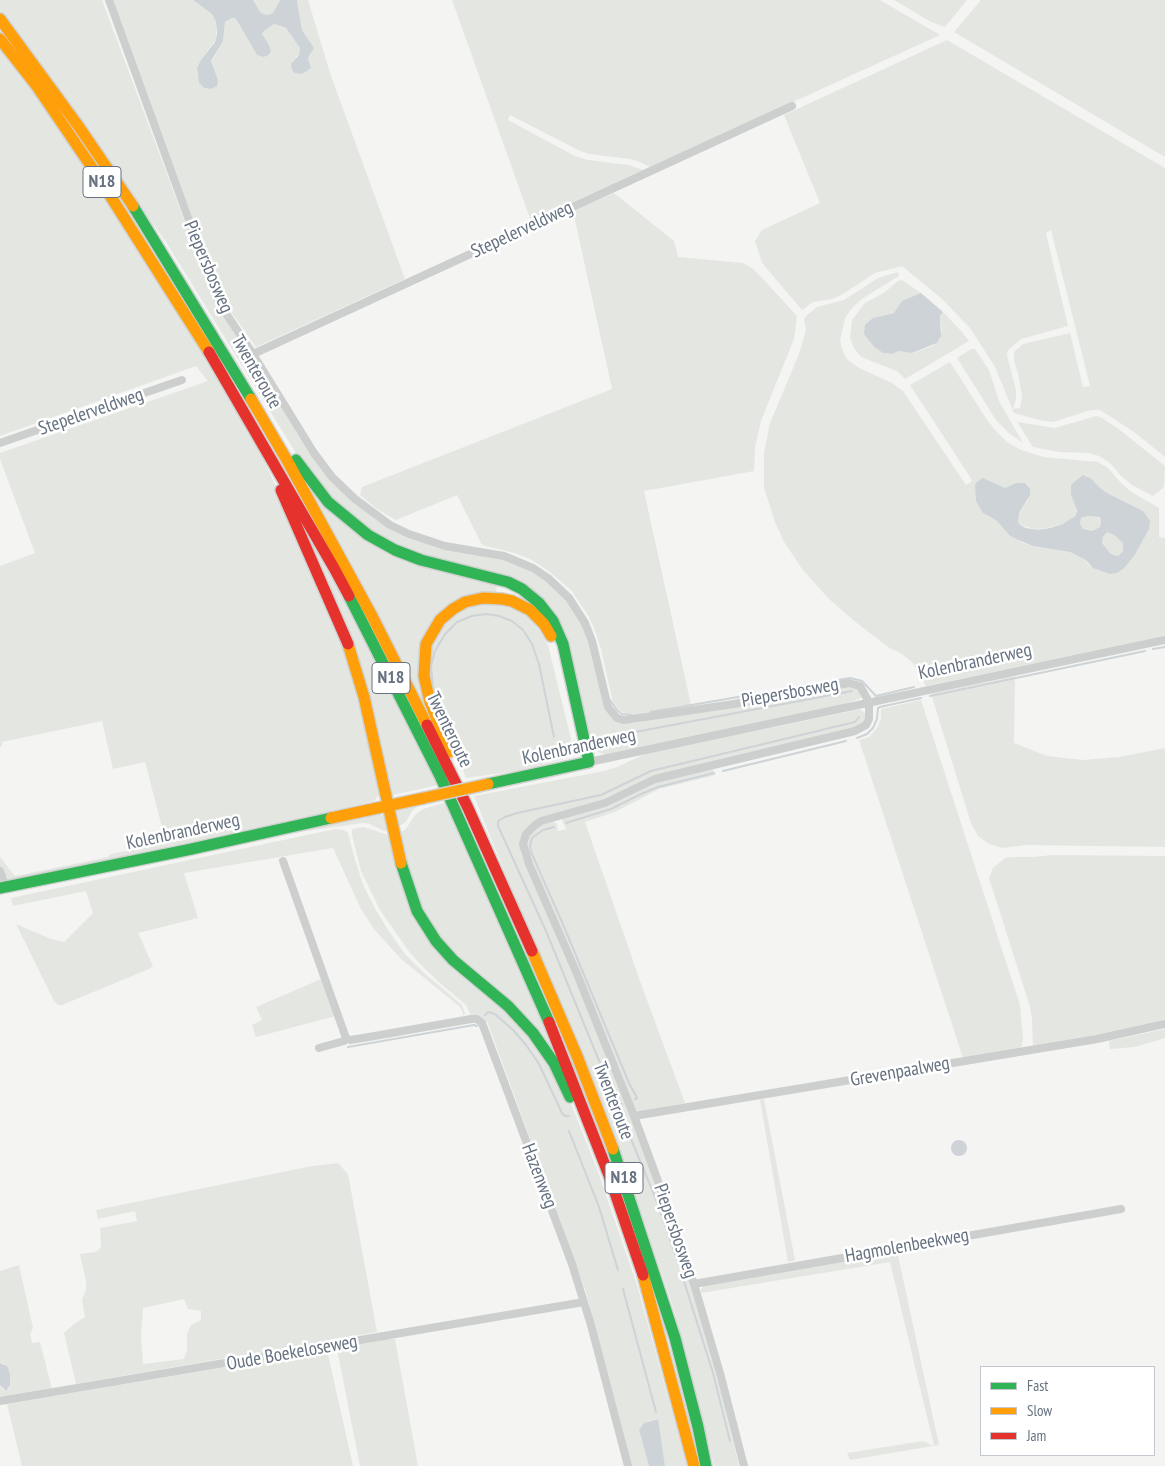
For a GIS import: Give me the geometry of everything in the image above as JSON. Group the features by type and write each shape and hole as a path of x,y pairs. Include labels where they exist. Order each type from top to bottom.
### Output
{"main road":[{"name":"Twenteroute","path":"0,20 79,127 136,210 230,362 293,470 372,616 468,808 577,1056 620,1167 675,1338 706,1466"},
{"name":"Twenteroute","path":"0,39 36,86 98,174 158,267 248,416 334,568 440,776 557,1039 610,1178 646,1284 694,1466"},
{"name":"N18","path":"230,362 258,400 309,479 328,502 352,523 368,535 405,554 438,565 508,582 522,589 539,604 552,621 563,644 585,763"},
{"name":"N18","path":"248,416 331,602 352,656 364,697 406,882 413,902 423,922 453,960 508,1006 545,1048 562,1078 610,1178"},
{"name":"N18","path":"468,808 455,766 430,702 424,676 426,644 433,630 446,614 465,602 493,597 512,601 530,610 544,624 558,653 585,763"},
{"name":"Kolenbranderweg","path":"3,887 585,763"}],"street":[{"name":"Piepersbosweg","path":"108,0 219,303 314,453 332,476 355,499 390,525 430,542 461,549 489,552 519,561 533,568 559,588 569,598 585,623 592,641 606,701 617,718 635,720 849,683 860,686 869,702 869,718 866,725 855,731 655,779 604,802 542,822 534,826 526,834 523,844 529,864 577,974 634,1116 694,1284 744,1466"},
{"name":"Stepelerveldweg","path":"253,354 792,106"},
{"name":"Stepelerveldweg","path":"0,443 182,380"},
{"name":"Kolenbranderweg","path":"585,763 1165,640"},
{"path":"283,861 346,1038"},
{"path":"0,871 3,887"},
{"name":"Hazenweg","path":"319,1048 344,1041 346,1038 350,1040 471,1019 477,1019 482,1023 572,1264 628,1466"},
{"name":"Grevenpaalweg","path":"634,1116 1097,1038 1165,1024"},
{"name":"Hagmolenbeekweg","path":"694,1284 1121,1209"},
{"name":"Oude Boekeloseweg","path":"0,1401 584,1302"}],"shaded area":[{"path":"0,0 102,0 214,300 330,478 401,532 502,557 536,572 562,595 581,622 590,647 604,704 624,722 633,723 846,686 856,686 863,695 861,698 842,705 606,755 598,752 591,745 573,667 525,588 400,547 359,525 310,476 166,242 0,11"},
{"path":"111,0 193,0 212,14 216,22 216,39 201,60 197,73 201,86 211,89 218,80 211,62 223,41 225,22 232,18 235,18 257,55 263,57 265,57 262,34 264,31 274,24 286,28 300,48 299,55 295,57 311,68 308,58 314,48 302,30 297,0 308,0 331,76 405,279 256,347 229,309 191,217"},
{"path":"193,0 253,0 261,13 267,15 273,13 280,0 297,0 302,30 314,48 308,58 311,68 302,74 295,73 292,70 291,64 299,55 300,48 286,28 274,24 264,31 262,34 271,52 263,57 257,55 235,18 232,18 225,22 223,41 211,61 218,80 217,86 211,89 204,88 199,83 197,68 215,42 217,34 216,22 212,14"},
{"path":"253,0 280,0 273,13 267,15 261,13"},
{"path":"452,0 880,0 940,35 650,167 630,159 589,154 578,150 510,115 508,120 575,156 588,160 629,165 643,170 531,221"},
{"path":"894,0 967,0 945,27 931,22"},
{"path":"981,0 1165,0 1165,157 954,32"},
{"path":"947,40 1165,168 1165,457 1134,432 1100,410 1091,410 1053,422 1014,413 995,367 970,328 942,299 902,266 875,273 843,294 832,299 813,302 802,310 762,263 755,241 762,230 820,203 784,115","holes":["1051,230 1090,386 1083,387 1070,333 1023,344 1014,352 1014,361 1022,396 1020,408 1013,409 1016,390 1007,355 1008,350 1021,339 1068,326 1046,233"]},
{"path":"0,44 131,232 262,456 343,636 381,792 374,801 191,845 13,881 8,879 0,867 0,857 15,876 166,843 145,762 113,769 102,721 2,742 0,747 0,566 35,553 0,459 0,453 208,381 196,366 0,436"},
{"path":"614,193 674,241 678,257 743,263 752,268 797,316 794,339 761,421 755,447 754,471 644,491 691,705 632,715 619,710 613,703 601,649 594,628 588,615 571,590 546,569 530,559 482,545 457,495 396,520 377,509 360,495 362,487 612,389 573,211"},
{"path":"898,272 899,276 862,299 845,318 840,341 844,354 848,360 859,368 892,383 903,391 966,485 972,480 910,385 950,362 985,417 1007,442 1021,450 1044,457 1098,462 1108,468 1130,491 1159,508 1159,537 1165,538 1165,637 926,686 913,663 902,654 888,647 853,620 829,599 803,570 784,542 764,488 764,453 770,423 799,354 805,334 804,320 806,316 817,307 844,300 878,278","holes":["1085,475 1107,493 1143,511 1143,538 1129,562 1117,573 1090,566 1084,558 1070,552 1023,543 1010,536 997,521 987,516 1000,487 1005,488 1018,483 1028,500 1017,516 1020,525 1038,530 1063,524 1072,519 1076,513"]},
{"path":"902,280 921,293 894,313 873,318 870,343 874,347 883,353 893,354 898,351 913,353 930,347 937,343 942,330 940,316 943,312 969,341 905,379 897,371 861,357 854,348 850,338 852,320 865,303"},
{"path":"921,293 943,312 940,316 941,336 937,343 912,353 898,351 893,354 883,353 874,347 864,334 865,325 873,318 894,313 902,301"},
{"path":"971,349 975,349 989,370 999,401 1023,443 1010,434 996,420 957,358"},
{"path":"1096,416 1120,430 1165,466 1164,487 1153,496 1132,485 1110,463 1099,456 1033,447 1017,422 1055,428"},
{"path":"1083,475 1091,478 1107,493 1143,511 1150,521 1149,529 1134,556 1117,573 1110,574 1093,568 1086,560 1070,552 1033,546 1010,536 997,521 983,513 976,501 975,485 983,478 1005,488 1016,483 1025,483 1030,489 1030,495 1019,513 1018,522 1026,528 1038,530 1050,528 1063,524 1075,516 1077,511 1071,494 1073,483","holes":["1087,516 1100,517 1100,527 1092,531 1083,529 1080,524 1081,518","1107,532 1123,543 1123,551 1118,556 1111,554 1102,543 1103,537"]},
{"path":"307,485 346,522 497,586 496,592 431,629 428,716"},
{"path":"289,495 438,785 393,795 368,702"},
{"path":"1087,516 1100,517 1100,527 1092,531 1083,529 1080,524 1081,518"},
{"path":"1107,532 1123,543 1123,551 1118,556 1111,554 1102,543 1103,537"},
{"path":"508,604 523,612 536,625 548,645 571,739 569,752 564,759 516,771 466,778 431,686 428,660 434,639 445,622 473,605"},
{"path":"1015,676 1014,743 1047,756 1083,760 1119,757 1165,748 1165,847 1027,845 1002,848 989,844 978,836 971,823 931,694"},
{"path":"921,700 1020,1005 1023,1039 1020,1048 963,1058 859,740 869,737 877,728 881,718 881,709"},
{"path":"860,709 866,714 864,723 859,727 711,764 605,800 545,816 521,843 521,853 632,1117 687,1271 717,1376 739,1466 714,1466 674,1310 642,1215 474,796 604,771 649,752"},
{"path":"713,769 716,775 659,789 615,812 585,822 685,1103 635,1112 529,860 526,842 533,830 546,823 553,821 557,824 558,831 566,829 562,820 564,817 650,783"},
{"path":"448,802 551,1039 561,1073 469,970 423,915 397,834 406,829 415,815 423,809"},
{"path":"420,804 412,811 406,822 396,828 394,814 397,808"},
{"path":"378,813 384,816 391,830 384,831 370,824 363,823 306,831 10,893 12,890"},
{"path":"364,827 388,835 415,910 520,1021 569,1099 597,1169 637,1285 687,1466 665,1466 657,1419 649,1421 639,1430 649,1466 631,1466 586,1292 487,1021 485,1023 471,1016 466,1005 423,967 410,953 380,910 361,871 352,835 352,829"},
{"path":"335,829 344,830 348,833 364,887 390,933 405,954 423,972 462,1005 465,1013 463,1017 463,1012 459,1006 401,959 374,929 360,907 333,848 184,873 198,918 138,933 153,966 62,1005 58,1005 54,1001 16,924 51,939 64,942 93,913 86,891 13,906 11,898"},
{"path":"1052,855 1165,856 1165,1020 1126,1030 1033,1046 1030,1007 989,878 993,868 1005,858"},
{"path":"321,979 336,1016 256,1037 252,1025 262,1020 256,1007"},
{"path":"1165,1029 1165,1038 1135,1047 1110,1049 1109,1041"},
{"path":"764,1099 795,1260 788,1262 760,1100"},
{"path":"956,1140 962,1140 967,1145 965,1154 956,1156 951,1151 951,1145"},
{"path":"338,1163 348,1174 377,1332 76,1384 64,1333 85,1317 82,1300 86,1290 86,1281 80,1254 95,1252 100,1249 100,1228 137,1221 135,1211 98,1219 96,1210 312,1166","holes":["184,1299 188,1309 201,1311 201,1320 191,1325 187,1334 187,1350 184,1359 143,1364 141,1336 143,1308"]},
{"path":"897,1251 939,1445 934,1446 890,1262 701,1293 701,1289 705,1285"},
{"path":"19,1265 33,1328 30,1334 32,1343 40,1342 52,1389 0,1398 0,1385 4,1391 9,1388 10,1373 3,1363 0,1363 0,1271"},
{"path":"382,1339 395,1339 418,1466 360,1466 337,1347"},
{"path":"327,1350 353,1466 22,1466 7,1404"},
{"path":"0,1363 7,1366 10,1374 10,1385 6,1391 0,1385"},
{"path":"658,1419 665,1466 649,1466 639,1430 644,1423"},
{"path":"923,1441 934,1446 850,1460 847,1453"}],"waterway":[{"path":"462,760 433,687 431,666 435,651 445,634 457,622 472,616 486,614 499,616 512,621 523,630 532,644 539,664 554,737"},
{"path":"1153,649 1165,647"},
{"path":"930,696 1145,651"},
{"path":"650,712 850,678 862,681 876,696 914,687"},
{"path":"609,737 852,691"},
{"path":"857,738 867,734 873,728 877,719 878,708 921,698"},
{"path":"610,700 622,714 631,715"},
{"path":"613,1095 546,931 498,826 498,821 517,813 601,795 651,771 855,722 859,717"},
{"path":"723,771 846,741"},
{"path":"566,823 611,809 658,787 714,773"},
{"path":"554,827 543,830 532,838 531,852 637,1098 635,1099"},
{"path":"485,1015 488,1012 495,1014 526,1045 539,1064 562,1113 565,1116 569,1116"},
{"path":"348,1047 477,1026"},
{"path":"612,1106 622,1104"},
{"path":"621,1115 655,1197 678,1262"},
{"path":"569,1131 599,1207 618,1270"},
{"path":"682,1275 713,1373 730,1441"},
{"path":"623,1289 656,1412"}],"traffic: fast":[{"path":"133,206 251,399"},
{"path":"296,460 328,502 368,535 395,550 421,560 508,582 522,589 539,603 553,621 563,644 589,762"},
{"path":"349,596 440,776 549,1022"},
{"path":"488,784 589,762"},
{"path":"0,888 187,850 331,818"},
{"path":"401,863 417,911 436,941 453,960 508,1006 533,1033 554,1063 570,1097"},
{"path":"613,1149 675,1338 706,1466"}],"traffic: slow":[{"path":"0,19 79,127 133,206"},
{"path":"0,39 36,85 97,175 209,352"},
{"path":"251,399 288,462 372,616 427,725"},
{"path":"450,752 430,702 424,676 426,644 440,620 465,602 483,598 502,599 512,601 530,610 544,624 551,636"},
{"path":"348,644 364,697 401,863"},
{"path":"424,798 488,784"},
{"path":"331,818 424,798"},
{"path":"532,951 577,1056 613,1149"},
{"path":"643,1275 694,1466"}],"traffic: jam":[{"path":"209,352 349,596"},
{"path":"281,490 348,644"},
{"path":"427,725 468,808 532,951"},
{"path":"549,1022 610,1178 643,1275"}]}
